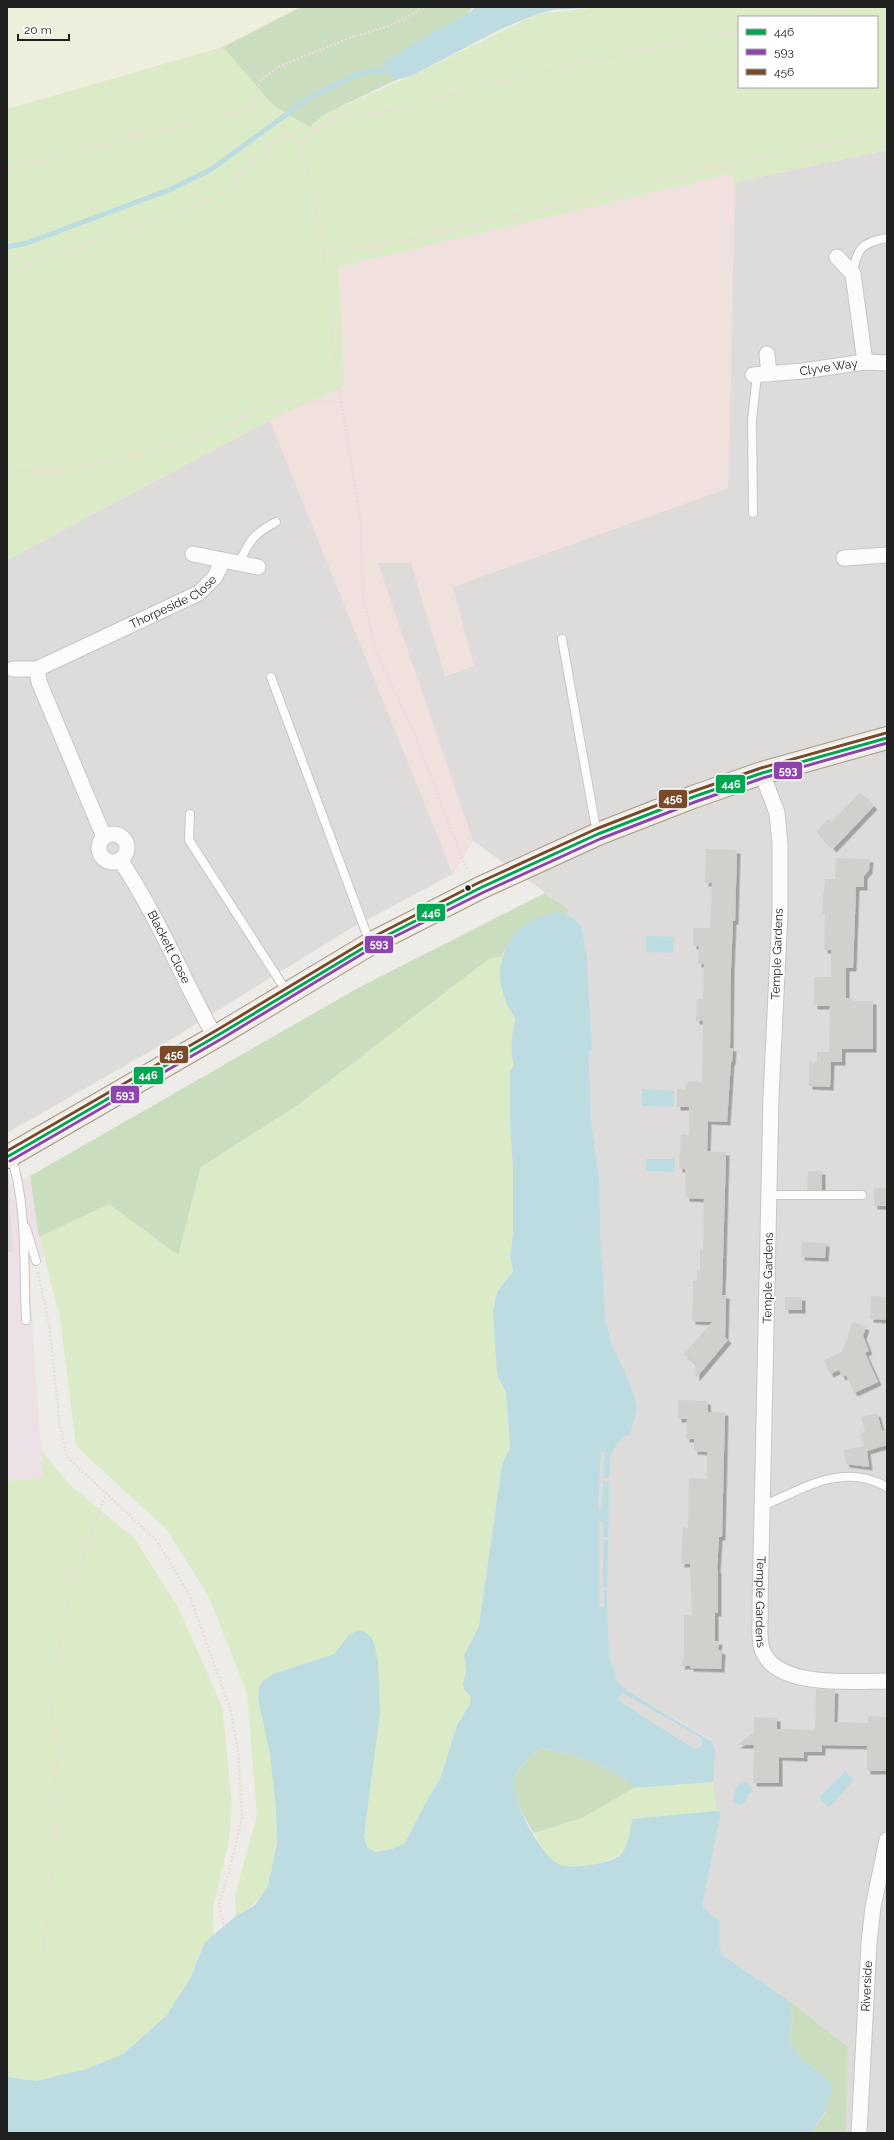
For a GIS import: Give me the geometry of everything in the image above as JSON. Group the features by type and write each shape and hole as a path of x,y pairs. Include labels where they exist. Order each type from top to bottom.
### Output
{"main road":[{"path":"9,1156 215,1037 287,992 370,944 480,888 598,834 762,773 887,738"}],"street":[{"path":"836,256 853,274 865,362"},
{"path":"760,375 767,354"},
{"name":"Clyve Way","path":"760,375 865,362 887,363"},
{"name":"Thorpeside Close","path":"192,554 258,567"},
{"path":"844,558 887,555"},
{"name":"Thorpeside Close","path":"37,669 199,593 215,577 223,560"},
{"path":"13,669 37,669 39,682 104,837"},
{"name":"Temple Gardens","path":"762,773 777,813 780,844 769,1195 761,1648 766,1659 784,1673 799,1678 820,1680 887,1681"},
{"path":"115,833 125,839 128,846 125,855 120,860 108,861 100,854 100,843 104,837 115,833"},
{"name":"Blackett Close","path":"120,860 157,919 196,1002 215,1037"},
{"name":"Riverside","path":"859,2133 869,1943 873,1907 887,1840"}],"lane":[{"path":"853,274 855,258 862,246 870,241 887,238"},
{"path":"753,513 752,420 760,375"},
{"path":"239,563 248,544 258,532 276,522"},
{"path":"562,638 598,834"},
{"path":"271,677 370,944"},
{"path":"190,814 189,840 287,992"},
{"path":"9,1156 15,1170 23,1218 36,1261"},
{"path":"769,1195 862,1195"},
{"path":"23,1218 26,1320"},
{"path":"763,1506 825,1480 844,1476 864,1477 887,1488"}],"path":[{"path":"7,168 252,109 260,82 276,68 352,37 388,26 417,12 422,7"},
{"path":"808,16 850,7"},
{"path":"300,141 333,118 395,110 504,80 738,30"},
{"path":"324,254 392,244 717,168 887,132"},
{"path":"7,272 146,224 211,199 246,169 274,140 287,134 300,141 313,192 324,254 335,362 360,524 363,596 376,652 411,725 464,863 480,888"},
{"path":"7,470 56,472 128,458 211,434 272,403 342,403"},
{"path":"36,1261 50,1325 60,1428 67,1457 156,1540 189,1594 230,1708 238,1751 242,1818 230,1868 219,1904 224,1926"},
{"path":"43,1953 56,1839 53,1796 59,1750 52,1713 58,1658 73,1584 106,1494"}],"shaded area":[{"path":"887,150 887,2133 846,2133 848,2047 788,2000 724,1956 719,1947 719,1921 702,1907 721,1813 632,1819 713,1782 711,1740 629,1692 615,1679 615,1671 610,1661 607,1613 610,1457 617,1444 626,1435 627,1376 611,1343 606,1319 601,1250 599,1177 591,1121 589,1051 592,1050 587,956 581,925 567,914 568,909 473,841 377,563 411,563 446,676 473,666 452,587 728,488 735,182"},
{"path":"730,174 735,182 728,488 453,587 474,666 445,676 411,563 378,563 473,841 453,874 270,420 345,386 337,267"},
{"path":"270,420 453,874 348,930 170,1040 7,1133 7,560"},
{"path":"7,1151 13,1251 7,1253"},
{"path":"30,1176 39,1237 44,1257 28,1262 43,1477 7,1481 7,1253 13,1251 9,1185"}],"green space":[{"path":"7,7 301,7 223,47 7,109"},
{"path":"301,7 472,7 467,15 385,61 396,80 325,114 309,127 273,105 223,47"},
{"path":"599,7 887,7 887,150 735,182 730,174 338,267 345,386 270,420 7,560 7,109 223,47 273,105 309,127 325,114 411,76 537,14"},
{"path":"545,893 568,909 567,914 557,913 547,915 537,918 528,924 513,938 502,956 489,959 298,1105 201,1167 178,1255 109,1204 39,1237 30,1176 358,988"},
{"path":"502,956 501,972 504,989 509,1006 516,1019 512,1042 514,1066 510,1070 513,1234 510,1257 513,1271 497,1292 497,1375 506,1393 510,1449 502,1465 479,1626 464,1655 466,1670 463,1684 464,1689 471,1697 470,1704 457,1725 440,1779 427,1800 405,1843 392,1849 375,1852 367,1847 364,1836 374,1763 378,1715 377,1667 374,1643 349,1635 334,1654 273,1674 258,1699 265,1723 273,1773 277,1831 276,1850 268,1885 262,1895 255,1903 236,1916 235,1895 257,1815 247,1693 208,1595 166,1529 76,1446 60,1318 39,1237 109,1204 178,1255 201,1167 298,1105 489,959"},
{"path":"42,1451 69,1484 134,1538 178,1607 222,1706 232,1804 229,1841 213,1907 214,1935 205,1942 190,1979 167,2015 123,2054 86,2069 36,2081 7,2077 7,1481 43,1477"},
{"path":"541,1748 578,1757 603,1767 625,1780 634,1788 582,1818 534,1833 519,1807 513,1784 514,1778 519,1769"},
{"path":"713,1782 717,1811 632,1819 626,1847 622,1853 606,1861 574,1867 558,1864 550,1858 534,1833 582,1818 634,1788"},
{"path":"788,2000 848,2047 846,2133 811,2133 826,2112 819,2071 801,2059 790,2042 789,2036 793,2016"}],"water":[{"path":"475,7 596,7 552,10 537,14 501,29 411,76 396,80 384,70 385,61 435,31 467,15"},
{"path":"557,912 567,914 581,925 587,956 592,1050 589,1051 591,1121 599,1177 601,1250 606,1320 611,1343 627,1376 638,1408 629,1436 626,1435 617,1444 610,1457 607,1613 610,1661 615,1671 615,1679 629,1692 711,1741 715,1750 713,1782 634,1788 625,1780 603,1767 578,1757 541,1748 525,1762 515,1775 514,1789 528,1826 543,1850 551,1859 563,1866 598,1864 619,1856 627,1844 632,1819 717,1811 721,1813 702,1907 719,1921 719,1947 724,1956 788,2000 793,2016 789,2036 790,2042 801,2059 819,2071 833,2087 826,2111 811,2133 7,2133 7,2077 36,2081 86,2069 123,2054 167,2015 190,1979 205,1942 236,1916 255,1905 268,1886 277,1843 276,1808 270,1755 258,1699 259,1687 263,1681 273,1674 334,1654 349,1635 356,1631 363,1631 371,1637 374,1643 378,1662 380,1714 364,1836 367,1847 375,1852 392,1849 405,1843 427,1800 440,1779 457,1725 470,1704 471,1697 464,1689 463,1684 466,1670 464,1655 479,1626 502,1465 510,1448 506,1393 497,1375 493,1311 497,1292 513,1271 510,1257 513,1234 513,1170 510,1122 510,1070 514,1066 512,1042 516,1019 506,1002 501,985 500,969 504,953 511,938 523,926 538,917"},
{"path":"646,936 674,937 673,953 646,952"},
{"path":"642,1089 674,1091 674,1107 642,1106"},
{"path":"646,1159 675,1159 674,1172 646,1171"},
{"path":"845,1771 854,1780 829,1807 819,1798"},
{"path":"746,1782 752,1787 752,1792 748,1794 745,1803 739,1805 733,1801 735,1792 739,1785"}],"pier":[{"path":"601,1451 605,1452 603,1478 611,1478 611,1481 603,1481 602,1508 598,1508"},
{"path":"599,1521 603,1521 603,1537 612,1537 612,1540 603,1540 603,1587 612,1588 612,1590 604,1590 604,1607 599,1607"},
{"path":"623,1693 702,1738 702,1746 694,1749 618,1700"}],"building":[{"path":"860,792 874,806 833,849 816,832 828,819 832,822"},
{"path":"706,849 737,850 735,921 733,921 731,968 730,1048 733,1048 727,1122 708,1121 707,1151 726,1152 722,1295 726,1295 725,1337 728,1340 696,1378 695,1363 684,1354 712,1322 692,1321 693,1281 697,1281 697,1270 700,1270 700,1250 703,1250 704,1199 686,1198 685,1169 679,1169 681,1134 689,1135 689,1107 677,1107 677,1089 686,1090 687,1081 702,1082 703,1021 696,1021 697,999 703,999 704,964 698,964 699,946 693,946 693,928 710,928 712,883 705,883"},
{"path":"836,858 870,859 869,870 864,876 864,887 856,887 853,968 846,968 846,998 853,998 853,1001 873,1001 873,1049 842,1049 842,1062 831,1062 830,1087 809,1086 809,1061 817,1062 817,1052 829,1052 830,1006 814,1006 814,977 831,977 831,950 824,950 825,914 822,914 825,879 835,879"},
{"path":"808,1171 822,1171 822,1190 807,1190"},
{"path":"874,1188 887,1188 887,1206 874,1206"},
{"path":"802,1242 826,1243 825,1258 801,1257"},
{"path":"871,1296 887,1297 887,1320 870,1319"},
{"path":"785,1297 802,1297 802,1310 785,1310"},
{"path":"853,1322 866,1327 863,1336 869,1351 865,1353 878,1382 854,1393 846,1375 842,1377 839,1370 830,1374 824,1360 842,1352"},
{"path":"678,1400 707,1401 708,1412 725,1412 722,1537 719,1537 717,1570 718,1613 715,1613 715,1641 719,1641 718,1650 722,1651 721,1669 690,1668 690,1666 681,1666 684,1654 684,1615 692,1615 690,1564 681,1564 683,1527 688,1528 689,1478 707,1479 707,1452 694,1451 694,1439 686,1439 687,1419 678,1419"},
{"path":"877,1413 882,1431 887,1429 887,1445 867,1451 869,1467 846,1464 844,1450 864,1446 861,1434 865,1432 861,1417"},
{"path":"816,1689 835,1690 834,1722 868,1723 868,1716 887,1717 887,1771 867,1771 867,1746 822,1745 822,1752 804,1752 804,1758 779,1757 779,1783 753,1783 754,1745 737,1745 754,1732 754,1717 777,1718 777,1729 815,1730"}],"waterway":[{"path":"7,247 27,243 169,190 210,170 309,98 360,73 384,70"}],"transit line":[{"name":"456","path":"7,1151 217,1030 367,940 478,883 596,829 691,792 761,768 886,733"},
{"name":"446","path":"7,1157 220,1034 370,944 480,888 598,834 693,797 762,773 887,738"},
{"name":"593","path":"10,1161 223,1038 372,948 482,893 600,839 695,802 763,778 887,743"}]}
